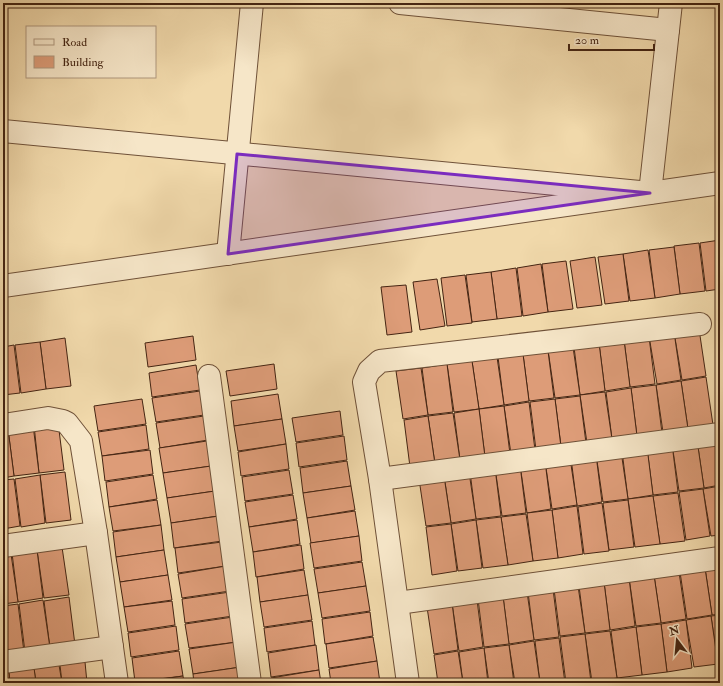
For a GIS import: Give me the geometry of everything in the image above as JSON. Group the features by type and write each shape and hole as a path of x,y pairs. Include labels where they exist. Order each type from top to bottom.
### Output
{"street":[{"path":"228,254 252,3"},
{"path":"400,3 668,30"},
{"path":"650,193 671,3"},
{"path":"3,132 650,193"},
{"path":"3,286 720,183"},
{"path":"408,683 380,479 364,382 369,371 380,361 700,324"},
{"path":"209,376 250,683"},
{"path":"3,425 48,418 63,421 67,423 81,441 96,532 117,683"},
{"path":"380,479 720,434"},
{"path":"3,546 96,532"},
{"path":"398,603 720,558"},
{"path":"3,662 112,647"}],"highlighted area":[{"path":"237,154 650,193 228,254"}],"building":[{"path":"720,240 720,289 706,291 700,243"},
{"path":"699,243 705,291 680,294 674,246"},
{"path":"674,247 680,294 655,298 649,250"},
{"path":"648,250 655,298 630,301 623,254"},
{"path":"623,254 629,301 605,304 598,257"},
{"path":"595,257 602,305 577,308 570,261"},
{"path":"566,261 573,309 548,312 542,264"},
{"path":"541,264 548,312 523,316 517,268"},
{"path":"516,268 522,316 497,319 491,272"},
{"path":"491,272 497,319 472,322 466,275"},
{"path":"465,275 472,323 447,326 441,278"},
{"path":"437,279 445,326 420,330 413,282"},
{"path":"406,285 412,332 387,335 381,287"},
{"path":"699,329 706,376 682,380 674,332"},
{"path":"674,332 681,380 657,384 649,336"},
{"path":"193,336 196,360 148,367 145,343"},
{"path":"649,337 655,384 630,387 624,340"},
{"path":"65,338 71,386 46,389 40,342"},
{"path":"624,340 630,387 605,391 599,343"},
{"path":"40,342 46,389 21,393 15,345"},
{"path":"599,343 605,391 580,395 574,347"},
{"path":"14,345 20,393 3,395 3,347"},
{"path":"573,347 580,395 555,398 548,350"},
{"path":"548,351 554,398 529,401 523,354"},
{"path":"523,354 529,401 504,405 498,357"},
{"path":"497,357 504,405 479,409 472,361"},
{"path":"472,361 479,409 454,412 447,364"},
{"path":"274,364 277,389 230,396 226,371"},
{"path":"447,364 453,412 428,415 422,368"},
{"path":"196,365 200,390 152,397 149,373"},
{"path":"421,368 428,415 403,419 396,371"},
{"path":"706,377 713,425 688,429 681,381"},
{"path":"681,381 688,429 663,432 656,385"},
{"path":"656,385 662,433 637,436 631,388"},
{"path":"631,388 637,436 612,439 606,392"},
{"path":"200,391 204,415 156,422 152,398"},
{"path":"605,392 612,439 587,443 580,395"},
{"path":"278,394 282,419 234,426 231,401"},
{"path":"580,396 586,443 561,446 555,399"},
{"path":"142,399 146,424 98,431 94,406"},
{"path":"555,399 561,447 536,450 530,402"},
{"path":"529,402 535,450 511,454 504,406"},
{"path":"504,406 510,454 485,457 479,409"},
{"path":"479,409 485,457 460,460 454,413"},
{"path":"340,411 343,435 296,442 292,418"},
{"path":"453,413 460,460 435,464 428,416"},
{"path":"204,416 208,440 160,448 156,423"},
{"path":"428,416 435,464 410,467 404,420"},
{"path":"282,419 286,444 238,451 234,426"},
{"path":"58,422 64,470 39,473 34,425"},
{"path":"33,425 39,473 14,476 8,429"},
{"path":"146,425 149,449 102,456 98,432"},
{"path":"3,429 8,429 14,476 3,478"},
{"path":"344,436 347,460 299,467 296,443"},
{"path":"720,437 720,485 704,488 697,440"},
{"path":"697,440 704,488 679,491 672,444"},
{"path":"207,441 211,466 163,473 159,448"},
{"path":"286,444 289,469 241,476 238,452"},
{"path":"672,444 678,492 653,495 647,448"},
{"path":"647,447 653,495 628,499 622,451"},
{"path":"150,450 153,474 105,481 102,456"},
{"path":"621,451 628,499 603,502 596,454"},
{"path":"596,455 602,502 577,506 571,458"},
{"path":"570,458 577,505 552,509 545,461"},
{"path":"347,461 351,486 303,493 300,468"},
{"path":"545,461 551,509 527,513 520,465"},
{"path":"520,465 526,513 502,516 495,468"},
{"path":"211,466 215,491 167,498 163,473"},
{"path":"495,468 501,516 476,519 470,472"},
{"path":"289,470 293,494 245,501 242,477"},
{"path":"65,472 71,520 46,523 40,475"},
{"path":"469,472 476,519 451,523 444,475"},
{"path":"40,475 45,523 21,527 15,479"},
{"path":"153,475 157,499 109,507 106,482"},
{"path":"444,476 451,523 426,526 419,479"},
{"path":"14,479 20,526 3,529 3,480"},
{"path":"351,486 355,510 307,518 303,493"},
{"path":"720,486 720,535 711,536 703,489"},
{"path":"703,489 710,536 686,540 679,492"},
{"path":"215,491 218,516 171,523 167,498"},
{"path":"678,493 685,541 660,544 653,496"},
{"path":"293,495 297,519 249,527 245,502"},
{"path":"653,496 660,544 635,547 628,499"},
{"path":"157,500 161,525 113,531 109,507"},
{"path":"628,500 634,547 609,550 603,503"},
{"path":"602,503 609,551 584,554 578,507"},
{"path":"577,506 583,554 558,558 552,510"},
{"path":"552,510 558,558 533,561 527,513"},
{"path":"355,511 359,536 311,543 307,518"},
{"path":"526,514 533,561 508,565 501,517"},
{"path":"219,516 222,541 174,548 171,523"},
{"path":"501,517 508,565 483,568 476,520"},
{"path":"297,520 300,544 253,552 249,527"},
{"path":"476,520 482,568 458,571 451,524"},
{"path":"451,524 457,571 432,575 426,527"},
{"path":"161,525 164,550 116,557 113,532"},
{"path":"359,536 362,561 314,568 310,543"},
{"path":"222,542 226,566 178,573 175,548"},
{"path":"301,545 304,569 256,577 253,552"},
{"path":"62,547 69,595 44,598 37,550"},
{"path":"37,550 43,598 18,602 12,553"},
{"path":"164,550 168,575 120,582 116,557"},
{"path":"11,554 18,602 3,604 3,555"},
{"path":"362,562 366,586 318,593 314,569"},
{"path":"720,565 720,614 712,615 705,568"},
{"path":"226,566 230,591 182,598 178,574"},
{"path":"705,568 712,615 687,619 680,572"},
{"path":"304,570 308,595 260,602 257,577"},
{"path":"679,572 686,619 661,623 654,575"},
{"path":"168,575 172,600 124,607 120,582"},
{"path":"654,575 661,623 636,626 629,578"},
{"path":"629,578 635,626 610,630 604,582"},
{"path":"604,582 610,630 585,633 579,586"},
{"path":"366,586 370,611 322,618 318,593"},
{"path":"578,586 585,633 560,636 554,589"},
{"path":"553,589 559,637 534,640 528,592"},
{"path":"230,592 233,616 185,623 182,599"},
{"path":"527,592 534,640 509,644 503,596"},
{"path":"308,595 312,620 264,627 260,602"},
{"path":"503,596 509,644 484,647 478,599"},
{"path":"69,597 75,645 50,648 44,601"},
{"path":"43,600 50,648 25,652 19,604"},
{"path":"477,600 483,647 459,651 452,603"},
{"path":"172,601 175,625 128,632 124,607"},
{"path":"452,603 458,650 434,654 427,607"},
{"path":"18,604 24,652 3,654 3,606"},
{"path":"370,612 373,636 325,644 322,619"},
{"path":"720,615 720,664 718,664 711,616"},
{"path":"711,616 718,664 694,667 686,620"},
{"path":"233,617 237,642 189,648 185,624"},
{"path":"686,620 692,668 667,672 661,624"},
{"path":"312,621 315,645 267,652 264,628"},
{"path":"661,624 667,672 642,675 636,627"},
{"path":"176,626 179,650 131,657 128,633"},
{"path":"636,627 642,675 617,678 611,631"},
{"path":"610,631 617,678 592,682 585,634"},
{"path":"585,634 591,682 566,683 560,637"},
{"path":"373,637 377,661 329,668 326,644"},
{"path":"559,638 565,683 540,683 535,641"},
{"path":"534,641 540,683 515,683 509,645"},
{"path":"237,642 241,667 193,674 189,649"},
{"path":"316,645 319,670 271,677 268,653"},
{"path":"509,645 514,683 489,683 484,648"},
{"path":"484,648 488,683 463,683 459,652"},
{"path":"179,651 183,676 135,682 132,658"},
{"path":"458,651 463,683 438,683 434,655"},
{"path":"377,661 380,683 331,683 329,669"},
{"path":"85,662 87,683 62,683 60,665"},
{"path":"59,665 62,683 36,683 34,668"},
{"path":"241,667 243,683 194,683 193,674"},
{"path":"34,668 36,683 10,683 9,672"},
{"path":"319,670 321,683 272,683 271,678"},
{"path":"9,672 10,683 3,683 3,673"},
{"path":"183,676 184,683 135,683"}]}
